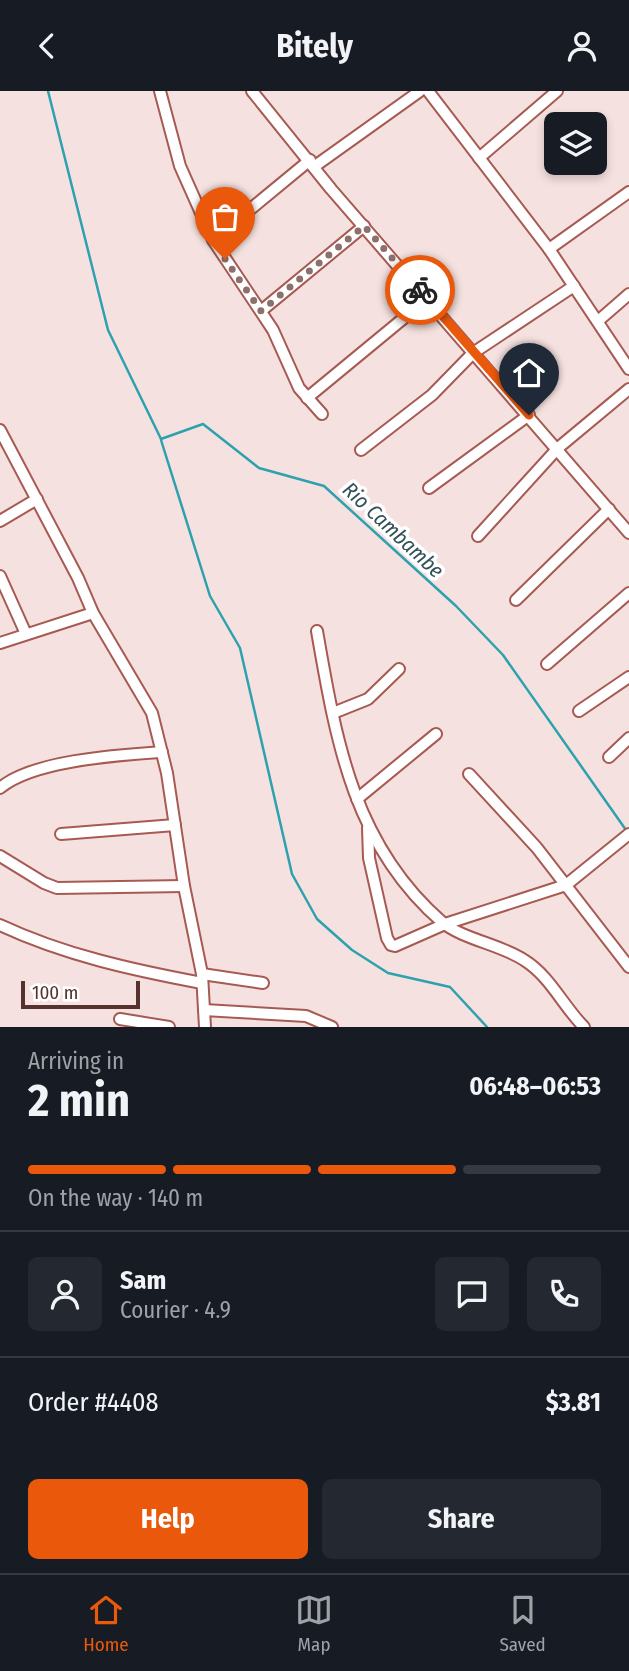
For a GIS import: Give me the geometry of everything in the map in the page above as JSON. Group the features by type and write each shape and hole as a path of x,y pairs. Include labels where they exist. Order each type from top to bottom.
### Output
{"street":[{"path":"160,91 180,166 213,240 261,311 280,344 294,379 322,414"},
{"path":"252,91 364,226 629,533"},
{"path":"213,240 312,163 420,91"},
{"path":"428,91 549,249 629,369"},
{"path":"479,158 557,91"},
{"path":"549,249 629,192"},
{"path":"261,311 364,226"},
{"path":"361,450 432,395 473,353 574,286"},
{"path":"598,321 629,294"},
{"path":"307,398 427,299"},
{"path":"478,536 558,448 629,389"},
{"path":"429,488 529,415"},
{"path":"0,430 93,614 146,701 162,752 202,979 205,1027"},
{"path":"0,521 37,499"},
{"path":"516,600 609,509"},
{"path":"0,576 26,634"},
{"path":"547,664 629,593"},
{"path":"0,643 93,614"},
{"path":"317,631 333,713 356,799 368,828 406,884 445,924 522,958 547,980 579,1025"},
{"path":"333,713 368,699 399,670"},
{"path":"579,711 629,677"},
{"path":"356,799 383,780 436,734"},
{"path":"609,757 629,738"},
{"path":"2,782 84,758 162,752"},
{"path":"469,773 566,885 629,968"},
{"path":"61,834 175,825"},
{"path":"368,828 369,858 391,945 423,936 445,924 566,885 627,835"},
{"path":"0,856 57,888 184,886"},
{"path":"0,936 5,927 66,950 140,971 263,983"},
{"path":"204,1010 306,1016 332,1027"},
{"path":"270,1027 275,1014"},
{"path":"120,1019 169,1027"}],"waterway":[{"name":"Rio Cambambe","path":"48,91 108,330 161,439 203,424 259,468 324,486 456,606 503,655 626,830"},
{"path":"161,440 210,596 240,648 292,874 317,919 352,950 388,973 450,987 487,1027"}],"way so far":[{"path":"225,259 261,311 364,226 420,290"}],"route":[{"path":"420,290 529,415"}]}
